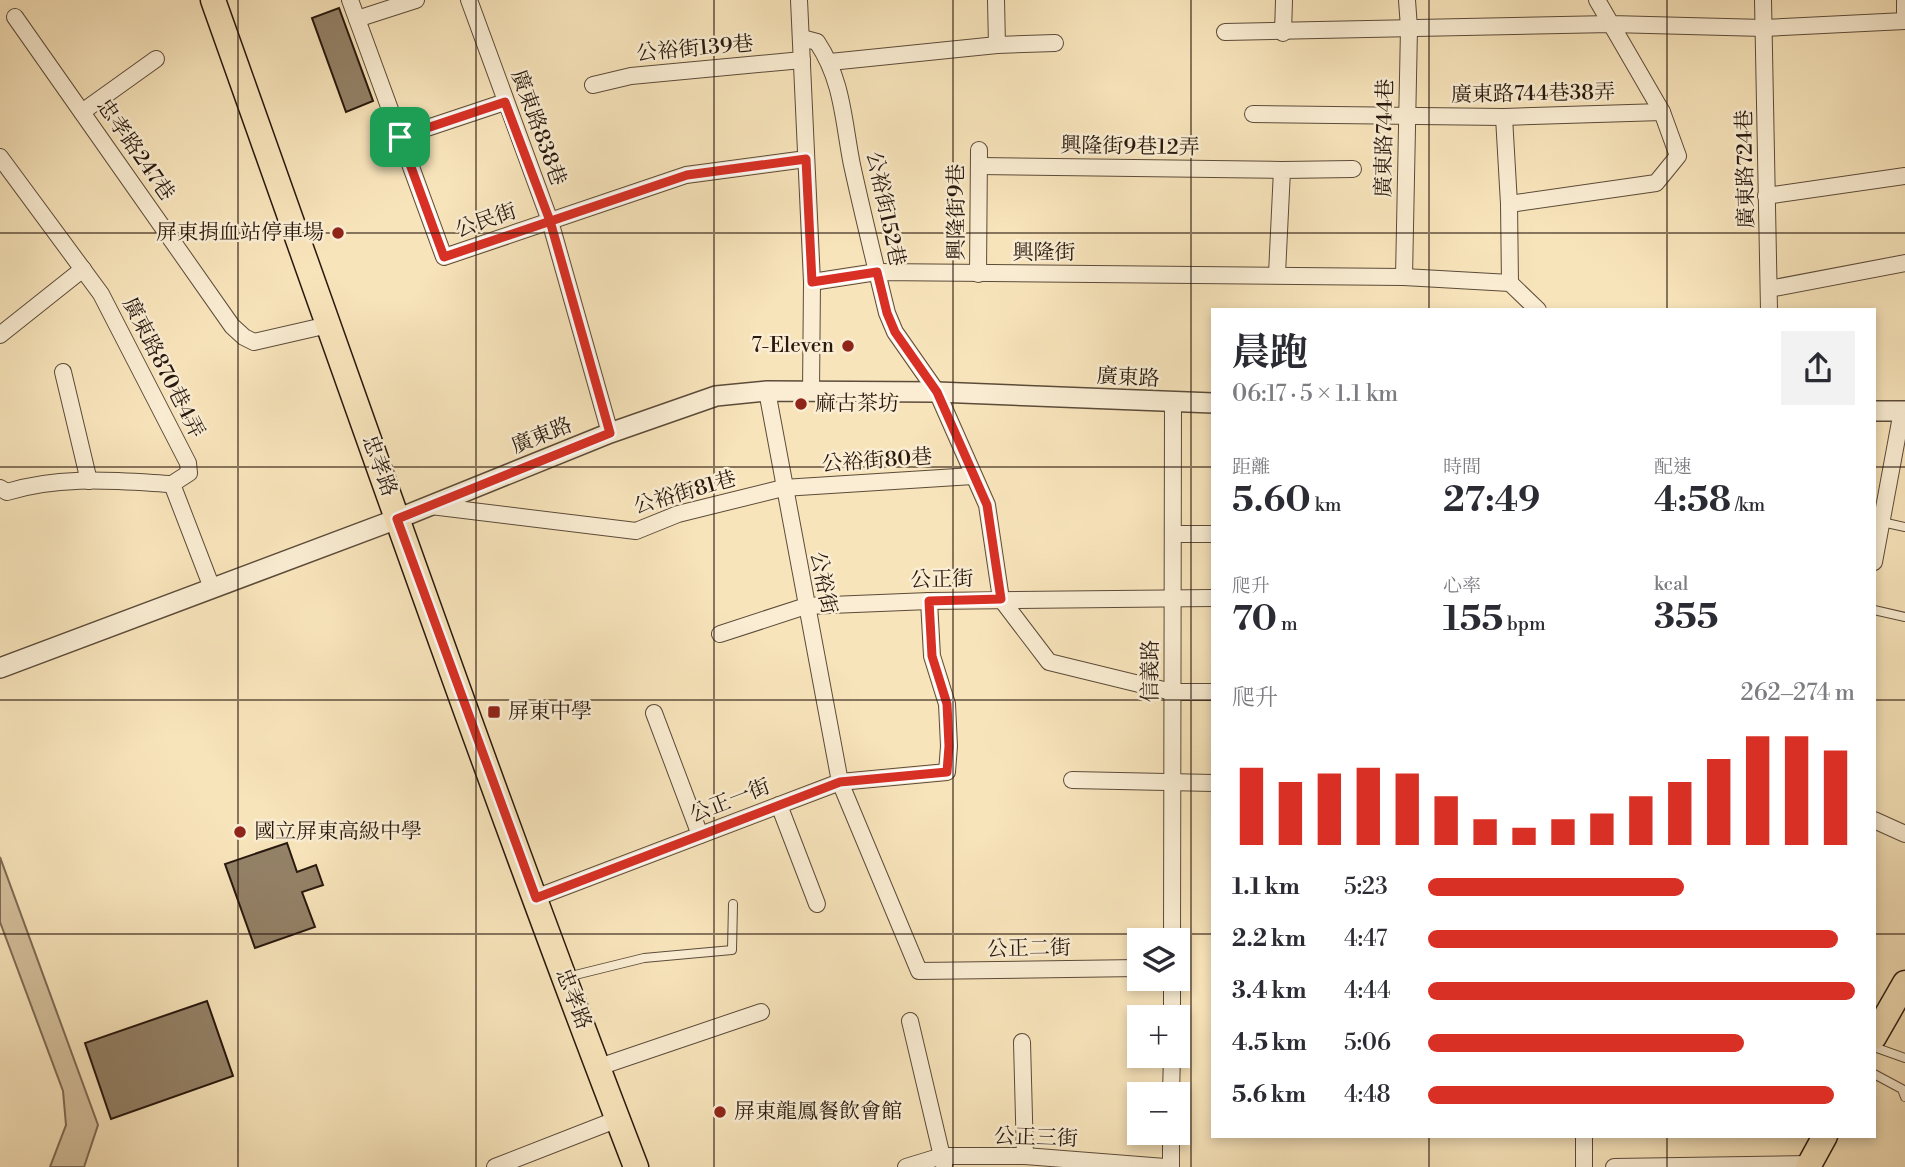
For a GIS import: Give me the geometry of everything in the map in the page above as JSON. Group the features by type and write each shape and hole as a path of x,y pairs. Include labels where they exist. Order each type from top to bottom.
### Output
{"main road":[{"name":"忠孝路","path":"213,0 397,519 636,1167"},
{"path":"1876,1034 1905,983"},
{"path":"1809,1166 1824,1138"}],"street":[{"name":"公民街","path":"351,0 444,257 687,175 806,159"},
{"path":"357,19 416,0"},
{"name":"廣東路838巷","path":"469,0 550,221 610,433"},
{"path":"799,0 812,282 811,391"},
{"path":"996,0 997,45"},
{"path":"1283,33 1284,0"},
{"name":"廣東路744巷","path":"1404,277 1408,0"},
{"path":"1510,204 1656,183 1678,156 1662,112 1597,0"},
{"name":"廣東路724巷","path":"1763,0 1769,308"},
{"path":"1225,32 1283,33 1611,24 1764,28 1905,21 1905,2"},
{"name":"忠孝路247巷","path":"15,17 232,326 254,342 328,325"},
{"name":"公裕街152巷","path":"802,38 817,41 830,62 844,110 851,160 887,313 895,332 937,392 987,505 1001,599"},
{"path":"830,62 997,45 1055,43"},
{"path":"82,112 156,59"},
{"name":"公裕街139巷","path":"593,85 631,76 802,60"},
{"path":"400,137 505,102"},
{"name":"廣東路744巷38弄","path":"1253,114 1504,117 1662,112"},
{"path":"1504,117 1510,204 1510,283"},
{"name":"廣東路870巷4弄","path":"0,157 101,294 188,463 188,473 172,484"},
{"name":"興隆街9巷12弄","path":"979,158 1282,170 1353,169"},
{"name":"興隆街9巷","path":"978,274 979,158"},
{"path":"1282,170 1278,274 1510,283 1536,308"},
{"path":"1766,196 1905,176"},
{"path":"1769,289 1905,263"},
{"path":"0,335 83,269"},
{"name":"興隆街","path":"812,282 877,272 1278,274"},
{"path":"63,372 89,481"},
{"name":"廣東路","path":"0,668 431,506 610,433 716,396 767,391 937,392 1211,403"},
{"name":"公裕街","path":"767,391 840,782 919,971"},
{"name":"信義路","path":"1172,928 1173,402"},
{"path":"1876,411 1904,411 1876,552"},
{"name":"公裕街80巷","path":"783,488 972,476"},
{"path":"0,488 7,492 42,483 89,481 172,484 212,588"},
{"name":"公裕街81巷","path":"431,506 636,531 678,514 783,488"},
{"path":"1172,534 1211,534"},
{"name":"公正街","path":"720,634 806,606 1001,599 1211,598"},
{"path":"1001,599 1049,662 1172,692 1211,692"},
{"name":"公正一街","path":"536,898 840,782 947,772 947,704 932,656 929,601"},
{"path":"654,713 700,835"},
{"path":"1072,780 1211,783"},
{"path":"779,805 817,904"},
{"path":"1876,821 1905,834"},
{"name":"公正二街","path":"919,971 1127,968"},
{"path":"599,1067 761,1012"},
{"path":"910,1021 944,1162"},
{"path":"1022,1042 1025,1156"},
{"path":"495,1167 618,1119"},
{"path":"1584,1138 1584,1167"},
{"path":"1171,1145 1171,1167"},
{"name":"公正三街","path":"906,1167 1025,1156 1165,1167"},
{"path":"1614,1167 1809,1166"}],"lane":[{"path":"1882,522 1905,527"},
{"path":"1876,610 1905,617"},
{"path":"565,978 644,958 732,950 733,904"},
{"path":"1876,1048 1905,1058"},
{"path":"1876,1075 1902,1089 1905,1097"}],"shaded area":[{"path":"0,857 98,1125 84,1167 50,1167 66,1125 63,1091 0,922"}],"building":[{"path":"339,8 373,101 346,112 312,18"},
{"path":"287,843 297,872 316,865 323,885 302,892 315,927 255,948 225,864"},
{"path":"207,1001 233,1076 111,1119 85,1043"}],"place":[{"name":"屏東捐血站停車場","path":"338,233"},
{"name":"7-Eleven","path":"848,346"},
{"name":"麻古茶坊","path":"801,404"},
{"name":"屏東中學","path":"494,712"},
{"name":"國立屏東高級中學","path":"240,832"},
{"name":"屏東龍鳳餐飲會館","path":"720,1112"}],"route":[{"path":"400,137 444,257 550,221 611,202 687,175 806,159 812,282 877,272 887,313 895,332 937,392 987,505 1001,599 929,601 932,656 947,704 947,772 840,782 536,898 397,519 610,433 550,221 505,102 400,137"}]}
